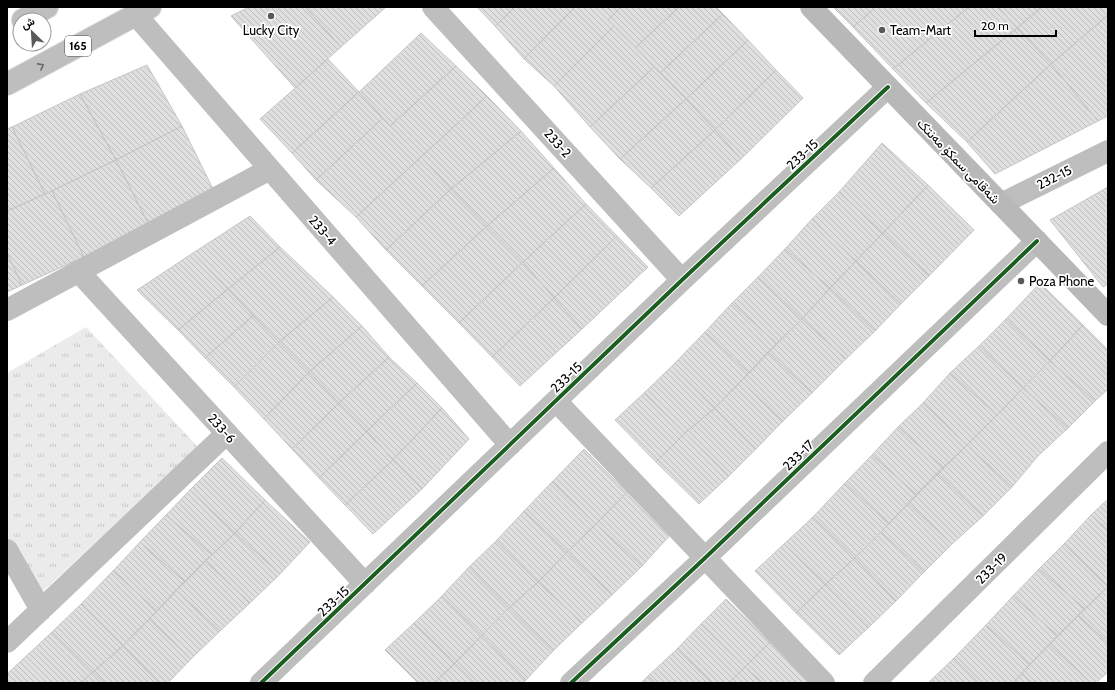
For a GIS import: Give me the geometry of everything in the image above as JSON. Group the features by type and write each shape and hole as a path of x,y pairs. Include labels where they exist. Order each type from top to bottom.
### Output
{"main road":[{"name":"شەقامی سمکۆ مەنتک","path":"811,7 1108,316"}],"street":[{"path":"38,12 47,7"},
{"name":"233-2","path":"433,7 682,280"},
{"name":"165","path":"7,84 143,11"},
{"name":"233-4","path":"143,11 270,169 510,445"},
{"name":"233-15","path":"264,682 682,280 888,87"},
{"name":"232-15","path":"1000,204 1108,150"},
{"path":"7,310 270,169"},
{"name":"233-17","path":"571,683 705,558 1037,241"},
{"name":"233-6","path":"78,271 365,584"},
{"path":"556,401 824,683"},
{"path":"7,642 227,433"},
{"name":"233-19","path":"874,683 1108,452"},
{"path":"7,550 41,610"}],"green space":[{"path":"86,327 198,447 39,595 7,537 7,373"}],"building":[{"path":"249,7 305,7 341,47 295,88 231,16"},
{"path":"305,7 386,7 341,47"},
{"path":"477,7 515,7 495,26"},
{"path":"515,7 575,7 524,59 495,26"},
{"path":"575,7 595,7 614,26 554,86 524,59"},
{"path":"595,7 621,7 608,20"},
{"path":"621,7 679,7 636,47 608,20"},
{"path":"679,7 716,7 723,14 660,73 636,47"},
{"path":"833,7 876,7 853,27"},
{"path":"876,7 969,7 893,69 853,27"},
{"path":"969,7 998,7 1017,28 926,103 893,69"},
{"path":"998,7 1042,7 1017,28"},
{"path":"1042,7 1108,7 1108,15 1051,64 1017,28"},
{"path":"723,14 748,40 686,99 660,73"},
{"path":"1108,15 1108,116 1098,121 1051,64"},
{"path":"614,26 654,67 590,127 554,86"},
{"path":"1017,28 1051,64 967,142 926,103"},
{"path":"421,33 456,66 390,126 359,92"},
{"path":"748,40 776,70 715,130 686,99"},
{"path":"328,59 359,92 292,153 260,119"},
{"path":"1051,64 1098,121 995,174 967,142"},
{"path":"147,65 182,126 116,160 80,94"},
{"path":"456,66 487,96 421,157 390,126"},
{"path":"654,67 686,99 620,159 590,127"},
{"path":"776,70 803,98 741,159 715,130"},
{"path":"359,92 383,118 316,180 292,153"},
{"path":"80,94 116,160 45,194 12,127"},
{"path":"487,96 521,131 451,189 421,157"},
{"path":"686,99 715,130 651,188 620,159"},
{"path":"383,118 421,157 356,217 316,180"},
{"path":"182,126 213,189 148,223 116,160"},
{"path":"12,127 45,194 7,211 7,129"},
{"path":"715,130 741,159 679,216 651,188"},
{"path":"521,131 554,168 487,226 451,189"},
{"path":"882,143 928,185 883,233 839,192"},
{"path":"421,157 451,189 386,250 356,217"},
{"path":"116,160 148,223 84,257 52,191"},
{"path":"554,168 586,204 523,262 487,226"},
{"path":"928,185 974,230 929,276 883,233"},
{"path":"1108,187 1108,284 1103,287 1050,220"},
{"path":"451,189 487,226 422,286 386,250"},
{"path":"52,191 84,257 22,285 7,253 7,211"},
{"path":"839,192 883,233 856,261 812,219"},
{"path":"586,204 617,236 554,298 523,262"},
{"path":"250,216 280,247 228,289 193,253"},
{"path":"812,219 856,261 830,288 785,249"},
{"path":"487,226 523,262 459,323 422,286"},
{"path":"883,233 929,276 901,304 856,261"},
{"path":"617,236 648,267 582,329 554,298"},
{"path":"280,247 333,297 279,342 228,289"},
{"path":"785,249 830,288 802,319 758,277"},
{"path":"7,253 22,285 7,292"},
{"path":"193,253 228,289 178,330 137,290"},
{"path":"856,261 901,304 875,331 830,288"},
{"path":"523,262 554,298 492,357 459,323"},
{"path":"758,277 802,319 777,344 732,303"},
{"path":"1040,283 1083,325 1050,361 1006,319"},
{"path":"830,288 875,331 846,359 802,319"},
{"path":"228,289 253,316 205,358 178,330"},
{"path":"333,297 362,326 309,372 279,342"},
{"path":"554,298 582,329 520,386 492,357"},
{"path":"732,303 777,344 749,373 705,332"},
{"path":"253,316 279,342 234,387 205,358"},
{"path":"802,319 846,359 812,393 768,352"},
{"path":"1006,319 1050,361 1023,388 979,346"},
{"path":"1083,325 1108,350 1108,389 1095,401 1050,361"},
{"path":"362,326 389,357 339,403 309,372"},
{"path":"705,332 749,373 715,408 672,366"},
{"path":"279,342 309,372 264,419 234,387"},
{"path":"979,346 1023,388 997,415 950,373"},
{"path":"768,352 812,393 783,421 741,381"},
{"path":"389,357 417,383 367,431 339,403"},
{"path":"1050,361 1095,401 1068,428 1023,388"},
{"path":"672,366 715,408 685,433 644,393"},
{"path":"309,372 339,403 292,449 264,419"},
{"path":"950,373 997,415 967,445 923,403"},
{"path":"741,381 783,421 756,449 715,408"},
{"path":"417,383 442,408 393,460 367,431"},
{"path":"1023,388 1068,428 1038,456 997,415"},
{"path":"644,393 685,433 656,462 615,420"},
{"path":"339,403 367,431 319,478 292,449"},
{"path":"923,403 967,445 944,468 898,427"},
{"path":"442,408 469,439 422,489 393,460"},
{"path":"715,408 756,449 729,476 685,433"},
{"path":"997,415 1038,456 1012,487 967,445"},
{"path":"898,427 944,468 917,495 872,455"},
{"path":"367,431 393,460 345,505 319,478"},
{"path":"685,433 729,476 699,504 656,462"},
{"path":"967,445 1012,487 983,516 937,473"},
{"path":"584,449 627,492 596,524 552,482"},
{"path":"872,455 917,495 889,524 845,483"},
{"path":"222,458 265,500 235,533 190,490"},
{"path":"393,460 422,489 373,534 345,505"},
{"path":"937,473 983,516 952,544 908,503"},
{"path":"552,482 596,524 567,552 524,511"},
{"path":"845,483 889,524 855,558 813,517"},
{"path":"190,490 235,533 212,555 166,515"},
{"path":"627,492 672,533 642,566 596,524"},
{"path":"1108,499 1108,530 1091,515"},
{"path":"265,500 310,542 280,574 235,533"},
{"path":"908,503 952,544 924,572 881,532"},
{"path":"524,511 567,552 538,582 496,541"},
{"path":"166,515 212,555 185,582 140,542"},
{"path":"1091,515 1108,530 1108,587 1064,544"},
{"path":"813,517 855,558 826,584 784,544"},
{"path":"596,524 642,566 612,595 567,552"},
{"path":"881,532 924,572 896,601 855,558"},
{"path":"235,533 280,574 250,603 205,561"},
{"path":"496,541 538,582 509,608 469,567"},
{"path":"140,542 185,582 157,611 113,571"},
{"path":"784,544 826,584 796,613 755,571"},
{"path":"1064,544 1108,587 1085,609 1039,569"},
{"path":"567,552 612,595 582,623 538,582"},
{"path":"855,558 896,601 869,627 826,584"},
{"path":"205,561 250,603 220,631 176,590"},
{"path":"469,567 509,608 482,635 442,596"},
{"path":"1039,569 1085,609 1058,636 1013,596"},
{"path":"113,571 157,611 123,646 81,604"},
{"path":"538,582 582,623 553,651 509,608"},
{"path":"826,584 869,627 839,655 796,613"},
{"path":"1108,587 1108,643 1078,615"},
{"path":"176,590 220,631 191,659 149,619"},
{"path":"442,596 482,635 455,663 414,623"},
{"path":"1013,596 1058,636 1030,665 986,625"},
{"path":"726,599 770,642 745,667 701,624"},
{"path":"81,604 123,646 93,672 52,632"},
{"path":"509,608 553,651 526,680 482,635"},
{"path":"1078,615 1108,643 1108,672 1096,683 1091,683 1049,644"},
{"path":"149,619 191,659 168,683 159,683 123,646"},
{"path":"414,623 455,663 434,683 418,683 385,650"},
{"path":"701,624 745,667 729,683 712,683 677,649"},
{"path":"986,625 1030,665 1013,683 979,683 954,658"},
{"path":"52,632 93,672 81,683 47,683 23,659"},
{"path":"482,635 526,680 522,683 475,683 455,663"},
{"path":"770,642 814,683 763,683 745,667"},
{"path":"1049,644 1091,683 1032,683 1022,673"},
{"path":"123,646 159,683 105,683 93,672"},
{"path":"677,649 712,683 656,683 648,676"},
{"path":"954,658 979,683 928,683"},
{"path":"23,659 47,683 7,683 7,674"},
{"path":"455,663 475,683 434,683"},
{"path":"745,667 763,683 729,683"},
{"path":"93,672 105,683 81,683"},
{"path":"1022,673 1032,683 1013,683"},
{"path":"648,676 656,683 641,683"}],"cycle path":[{"path":"261,683 682,280 888,87"},
{"path":"571,683 705,558 1037,241"}],"place":[{"name":"Lucky City","path":"271,16"},
{"name":"Team-Mart","path":"882,30"},
{"name":"Poza Phone","path":"1021,281"}]}
